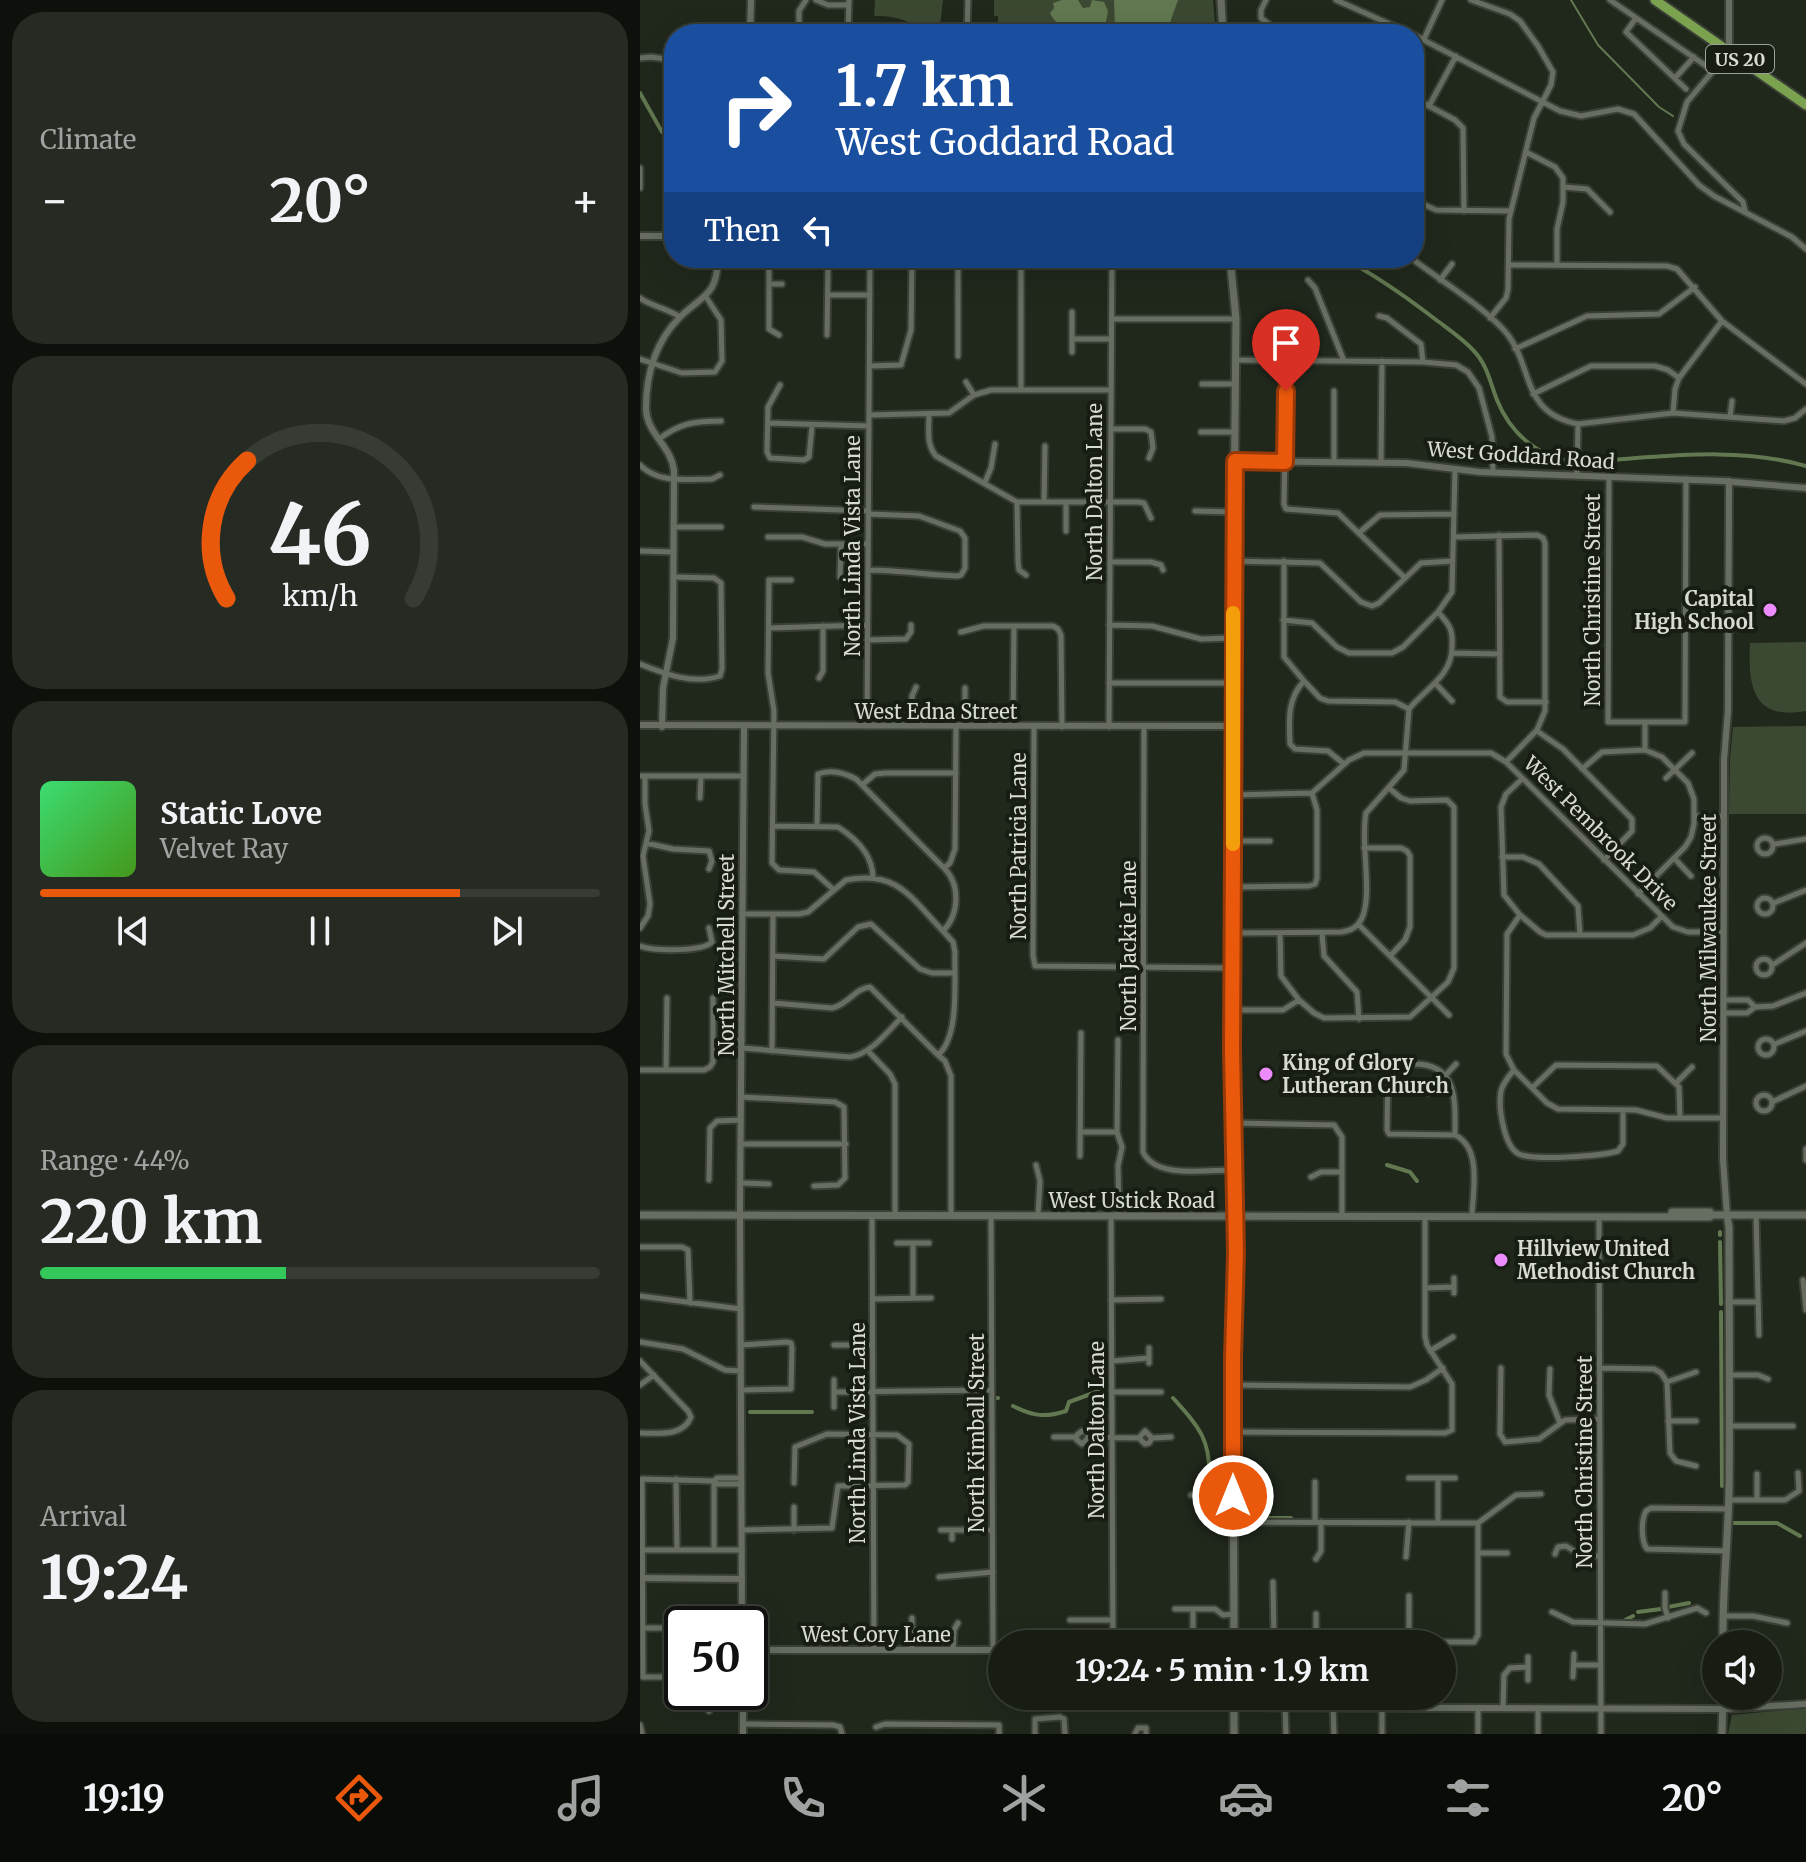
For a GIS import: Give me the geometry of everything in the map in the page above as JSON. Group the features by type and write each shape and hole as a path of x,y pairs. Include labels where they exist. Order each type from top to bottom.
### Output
{"main road":[{"path":"1221,0 1222,24"},
{"name":"US 20","path":"1655,0 1806,105"},
{"path":"1231,268 1236,319 1232,726 1232,1010 1236,1170 1234,1630"},
{"name":"West Ustick Road","path":"640,1215 1806,1215"},
{"name":"North Milwaukee Street","path":"1722,1630 1723,1585 1728,1551 1727,1215"},
{"path":"1234,1710 1234,1734"},
{"path":"1722,1734 1723,1710"}],"street":[{"path":"750,24 751,0"},
{"path":"799,24 799,11 806,0"},
{"path":"816,0 828,5 849,2 848,24"},
{"path":"967,24 968,0"},
{"path":"1264,24 1261,18 1266,0"},
{"path":"1336,0 1390,24"},
{"path":"1442,0 1424,39 1560,111 1581,116 1618,109 1634,114 1699,185 1792,237 1806,249"},
{"path":"1471,0 1510,14 1528,30 1553,72 1551,85 1534,118 1511,211 1506,298 1490,318"},
{"path":"1610,0 1712,70"},
{"path":"1729,0 1729,51 1683,110 1677,126 1684,144 1743,202 1745,211"},
{"path":"1636,18 1626,32 1686,89"},
{"path":"1429,106 1456,56"},
{"path":"1675,78 1694,57"},
{"path":"640,58 664,59"},
{"path":"1424,103 1455,120 1463,128 1464,211"},
{"path":"1526,152 1559,170 1564,187 1557,229 1557,265"},
{"path":"640,168 640,188"},
{"path":"1564,187 1587,189 1610,212"},
{"path":"1424,205 1436,210 1511,211"},
{"path":"640,236 664,236"},
{"path":"1440,280 1452,264"},
{"path":"1508,265 1667,266 1677,269 1722,321 1806,384"},
{"path":"662,727 662,695 673,648 674,479 671,458 648,424 643,409 651,364 662,340 680,317 706,297 717,280 718,268"},
{"path":"769,268 769,329 779,335"},
{"path":"827,335 828,268"},
{"name":"North Linda Vista Lane","path":"867,727 870,268"},
{"path":"870,366 901,365 911,330 912,268"},
{"path":"958,268 958,356"},
{"path":"1021,268 1021,390"},
{"name":"North Dalton Lane","path":"1109,727 1112,268"},
{"path":"1424,268 1490,318 1508,336 1538,404 1551,415 1578,424 1673,413 1784,421 1795,418 1806,409"},
{"path":"1308,280 1315,288 1344,361"},
{"path":"769,284 782,284"},
{"path":"1515,349 1587,316 1659,314 1695,287"},
{"path":"828,295 870,295"},
{"path":"640,359 687,374 711,374 718,369 722,361 721,320 706,297"},
{"path":"640,298 665,307 680,317"},
{"path":"1072,312 1072,352"},
{"path":"1379,316 1387,318 1421,344 1423,362"},
{"path":"1112,319 1236,319"},
{"path":"1673,413 1679,378 1722,321"},
{"path":"1072,339 1111,339"},
{"path":"1235,360 1456,365 1468,372 1476,382 1492,437 1493,472"},
{"path":"1381,462 1382,361"},
{"path":"1533,394 1591,366 1655,366 1679,378"},
{"path":"966,382 974,395"},
{"path":"1202,384 1235,384"},
{"path":"780,385 770,401 767,452 770,458 804,460 809,457 812,426"},
{"path":"869,415 949,413 974,395 991,390 1110,390"},
{"path":"1286,391 1286,509 1338,513 1405,578"},
{"path":"1334,391 1334,462"},
{"path":"1730,417 1732,401"},
{"path":"929,415 931,450 942,460 1017,502 1144,503 1151,518"},
{"path":"658,440 680,425 694,421 721,421"},
{"path":"768,423 869,426"},
{"name":"North Christine Street","path":"1577,476 1578,424"},
{"path":"1111,429 1145,429 1151,432 1153,448 1149,458"},
{"path":"1201,432 1235,432"},
{"path":"985,482 995,444"},
{"path":"1044,502 1045,446"},
{"name":"West Goddard Road","path":"1235,461 1381,462 1493,472 1729,481 1806,488"},
{"path":"640,465 652,475 674,479 712,479 720,475"},
{"path":"1283,620 1312,623 1345,652 1388,654 1400,649 1438,612 1452,592 1455,469"},
{"name":"North Christine Street","path":"1609,477 1608,722 1645,722"},
{"path":"1645,750 1645,722 1685,722 1686,479"},
{"name":"North Milwaukee Street","path":"1727,1215 1723,1118 1729,481"},
{"path":"1017,502 1018,562 1019,570 1026,575"},
{"path":"1066,502 1066,531"},
{"path":"754,507 919,516 960,531 965,538 965,568 961,575 868,570"},
{"path":"1195,511 1234,512"},
{"path":"1360,532 1380,515 1454,514"},
{"path":"674,527 721,527"},
{"path":"1499,535 1499,693 1503,700 1546,702"},
{"path":"1454,537 1537,535 1545,543 1545,711 1537,730 1506,762"},
{"path":"768,537 802,537 825,544 868,544"},
{"path":"840,577 841,544"},
{"path":"640,551 674,552"},
{"path":"1234,561 1320,563 1368,606 1379,603 1425,562 1453,561"},
{"path":"1284,561 1284,657 1304,681 1317,695 1328,701 1395,702 1409,709"},
{"path":"1110,562 1151,562 1161,565 1163,570"},
{"path":"640,664 678,678 720,676 720,581 714,578 674,577"},
{"path":"791,580 769,580 768,673 773,727 772,863 779,870 814,872 834,890"},
{"path":"1232,933 1345,932 1358,924 1364,909 1366,813 1404,770 1409,709 1449,668 1451,627 1438,612"},
{"path":"769,628 867,625"},
{"path":"867,640 906,639 911,625"},
{"path":"1109,625 1152,626 1201,639 1233,638"},
{"path":"819,678 823,671 823,626"},
{"path":"1013,727 1014,626"},
{"path":"961,632 974,627 1053,626 1058,629 1061,635 1062,727"},
{"path":"1452,653 1499,654"},
{"path":"1304,681 1290,703 1291,745 1295,749 1328,751 1344,764"},
{"path":"1109,683 1233,683"},
{"path":"1435,683 1452,701"},
{"path":"912,727 912,696 916,687"},
{"path":"944,868 950,863 955,849 956,773 965,688"},
{"name":"West Edna Street","path":"640,725 1232,726"},
{"name":"North Mitchell Street","path":"742,1606 744,727"},
{"name":"North Patricia Lane","path":"1034,727 1035,966 1144,968"},
{"name":"North Jackie Lane","path":"1144,727 1142,1146 1150,1163 1168,1170 1236,1170"},
{"path":"1537,730 1563,749 1632,819 1632,831 1604,860"},
{"path":"1582,769 1602,752 1645,750 1662,757 1688,783 1694,799 1691,837 1638,894"},
{"name":"West Pembrook Drive","path":"1312,793 1344,764 1364,753 1496,755 1673,927 1688,932 1724,932"},
{"path":"1666,778 1692,753"},
{"path":"862,785 875,774 956,773"},
{"path":"817,826 818,774 848,774 944,868 953,881 955,911 952,921 943,931"},
{"path":"640,928 648,916 650,904 643,856 649,826 642,776 743,776"},
{"path":"700,798 701,776"},
{"path":"1522,779 1502,801 1504,895 1520,915 1546,935 1633,935 1650,928 1661,917"},
{"path":"1280,933 1281,976 1299,1000 1320,1017 1410,1017 1448,982 1454,968 1454,807 1447,800 1401,798 1389,788"},
{"path":"1233,795 1312,793 1317,810 1315,884 1233,887"},
{"path":"1694,816 1724,816"},
{"path":"773,826 838,827 868,854 873,866 873,879"},
{"path":"1775,844 1806,839"},
{"path":"1233,841 1270,841"},
{"path":"646,843 673,849 709,851 712,861 709,869"},
{"path":"1364,848 1401,848 1409,853 1410,927 1405,940 1390,956"},
{"path":"1502,857 1523,857 1539,864 1574,899 1580,913 1580,935"},
{"path":"1674,858 1691,876"},
{"path":"742,914 808,912 846,880 873,879 899,885 943,931 954,948 952,1032 945,1049 938,1055"},
{"path":"1774,903 1806,890"},
{"path":"772,1051 773,914"},
{"path":"1520,915 1509,929 1506,939 1506,1054 1514,1070 1547,1103 1558,1109 1623,1110 1680,1118 1723,1118"},
{"path":"773,956 824,959 858,927 871,924 920,969 932,973 955,973"},
{"path":"1358,924 1449,1015"},
{"path":"640,946 651,949 704,948 712,942 709,928"},
{"path":"1322,933 1324,956 1357,994 1359,1019"},
{"path":"1774,964 1806,943"},
{"path":"1144,968 1232,968"},
{"path":"773,1003 841,1006 867,986 945,1061 951,1076 951,1215"},
{"path":"1724,1013 1747,1013 1755,1007 1773,1006 1806,993"},
{"path":"666,1070 667,998"},
{"path":"640,1070 704,1070 710,1067 713,1062 713,998"},
{"path":"1232,1010 1283,1010 1299,1000"},
{"path":"1724,1000 1748,1000 1755,1007"},
{"path":"713,1040 772,1051 850,1057 868,1051 902,1017"},
{"path":"1775,1044 1806,1031"},
{"path":"1080,1156 1081,1033"},
{"name":"North Dalton Lane","path":"1113,1630 1111,1300 1118,1166 1122,1147 1117,1132 1118,1040"},
{"path":"868,1051 890,1074 895,1084 895,1215"},
{"path":"1455,1135 1455,1095 1445,1076 1433,1066 1422,1064 1388,1066 1389,1134 1455,1135 1468,1144 1472,1153 1472,1215"},
{"path":"1429,1093 1456,1064"},
{"path":"1532,1088 1552,1068 1562,1064 1648,1064 1665,1071 1676,1083 1680,1092 1680,1118"},
{"path":"1676,1083 1692,1067"},
{"path":"1514,1070 1502,1086 1500,1115 1512,1148 1525,1156 1597,1156 1618,1151 1623,1144 1623,1110"},
{"path":"1774,1101 1806,1086"},
{"path":"741,1097 840,1104 846,1111 846,1174 842,1182 834,1186 814,1186"},
{"path":"709,1180 710,1128 717,1121 741,1120"},
{"path":"1235,1123 1329,1123 1339,1130 1342,1137 1342,1216"},
{"path":"1080,1132 1117,1132"},
{"path":"741,1144 846,1144"},
{"path":"1806,1149 1806,1160"},
{"path":"1036,1165 1040,1181 1038,1215"},
{"path":"1311,1177 1321,1172 1342,1172"},
{"path":"741,1183 769,1184"},
{"name":"North Linda Vista Lane","path":"872,1215 874,1650"},
{"name":"North Kimball Street","path":"991,1215 993,1630"},
{"path":"1233,1432 1445,1433 1452,1430 1452,1384 1430,1351 1425,1336 1425,1215"},
{"name":"North Christine Street","path":"1599,1215 1601,1734"},
{"path":"1756,1215 1759,1335"},
{"path":"897,1243 929,1243"},
{"path":"913,1243 913,1298"},
{"path":"640,1247 682,1247 688,1250 690,1303"},
{"path":"1425,1288 1454,1290 1454,1278"},
{"path":"1803,1280 1806,1310"},
{"path":"640,1296 742,1309"},
{"path":"872,1299 931,1298"},
{"path":"1152,1299 1152,1308"},
{"path":"1111,1300 1161,1299"},
{"path":"1728,1302 1758,1302"},
{"path":"1430,1351 1453,1337"},
{"path":"640,1342 683,1349 725,1370 742,1371"},
{"path":"742,1345 791,1343 791,1389 742,1390"},
{"path":"834,1345 872,1345"},
{"path":"1112,1361 1149,1361 1149,1348"},
{"path":"640,1361 691,1417 689,1423 676,1431 640,1433"},
{"path":"1233,1385 1410,1387 1443,1368"},
{"path":"1501,1368 1502,1439 1505,1442 1539,1439 1560,1423 1571,1419 1600,1419"},
{"path":"1600,1368 1654,1369 1661,1373 1667,1382 1670,1453 1676,1461 1696,1466"},
{"path":"1550,1369 1549,1395 1560,1423"},
{"path":"1667,1382 1696,1372"},
{"path":"640,1385 654,1375"},
{"path":"1729,1375 1758,1375 1768,1379"},
{"path":"834,1380 834,1407"},
{"path":"834,1392 992,1390"},
{"path":"1112,1392 1161,1392"},
{"path":"1668,1421 1696,1421"},
{"path":"1729,1426 1793,1426"},
{"path":"1054,1437 1076,1437 1082,1444 1089,1437 1139,1438 1145,1431 1152,1438 1171,1437"},
{"path":"742,1530 832,1528 838,1486 905,1485 908,1482 910,1449 906,1440 897,1435 823,1434 798,1444 794,1451 794,1483"},
{"path":"1728,1551 1647,1549 1644,1544 1646,1511 1651,1508 1785,1500 1794,1497 1800,1487 1798,1473"},
{"path":"1757,1474 1757,1500"},
{"path":"1409,1478 1455,1478"},
{"path":"1438,1478 1438,1522"},
{"path":"664,1677 642,1677 642,1479 714,1481 717,1484 741,1481"},
{"path":"676,1479 677,1550"},
{"path":"714,1481 714,1550"},
{"path":"1315,1482 1321,1551 1316,1559"},
{"path":"1191,1495 1233,1494"},
{"path":"1233,1522 1478,1523 1516,1495 1541,1494"},
{"path":"794,1507 794,1530"},
{"path":"1406,1557 1409,1522"},
{"path":"1456,1641 1476,1641 1478,1523"},
{"path":"941,1530 992,1530"},
{"path":"952,1530 952,1539"},
{"path":"1555,1554 1558,1547 1566,1546 1582,1556 1600,1556"},
{"path":"642,1550 742,1550"},
{"path":"1478,1553 1507,1553"},
{"path":"939,1577 993,1572"},
{"path":"641,1578 742,1579"},
{"path":"1273,1582 1274,1630"},
{"path":"1665,1593 1668,1618"},
{"path":"1409,1596 1409,1630"},
{"path":"1552,1612 1568,1621 1645,1624 1697,1608 1706,1613"},
{"path":"1175,1609 1215,1609 1223,1615 1234,1614"},
{"path":"1193,1609 1193,1630"},
{"path":"1316,1614 1316,1630"},
{"path":"1722,1616 1753,1616 1787,1623"},
{"path":"912,1618 912,1650"},
{"path":"1070,1620 1113,1620"},
{"path":"953,1650 954,1630 958,1623"},
{"path":"642,1628 664,1628"},
{"name":"West Cory Lane","path":"768,1650 988,1650"},
{"path":"1573,1677 1574,1654"},
{"path":"1528,1657 1528,1680"},
{"path":"1574,1665 1601,1665"},
{"path":"1503,1708 1504,1675 1510,1668 1528,1667"},
{"path":"1782,1705 1806,1704"},
{"path":"1456,1708 1702,1709"},
{"path":"1478,1708 1478,1734"},
{"path":"1538,1708 1538,1734"},
{"path":"743,1710 743,1734"},
{"path":"1285,1710 1286,1734"},
{"path":"1333,1710 1334,1734"},
{"path":"1382,1710 1382,1734"},
{"path":"1035,1734 1035,1719 1049,1717 1064,1719 1065,1734"},
{"path":"743,1724 833,1725 840,1727 842,1734"},
{"path":"876,1727 885,1724 999,1725 999,1734"},
{"path":"918,1724 918,1734"},
{"path":"640,1725 642,1734"},
{"path":"959,1725 959,1734"},
{"path":"1135,1734 1138,1728 1146,1731"}],"shaded area":[{"path":"875,0 943,0 940,24 913,24 874,16"},
{"path":"994,0 1213,0 1215,24 998,24 998,16 994,16"},
{"path":"1078,0 1083,8 1090,7 1092,0 1104,2 1108,11 1106,24 1059,24 1050,13 1053,3"},
{"path":"1114,0 1178,0 1170,24 1115,24"},
{"path":"1806,642 1806,711 1788,713 1764,705 1757,696 1750,673 1750,643"},
{"path":"1806,726 1806,814 1729,814 1733,727"},
{"path":"1806,1708 1806,1734 1728,1734 1732,1715"}],"waterway":[{"path":"1571,0 1598,45 1659,107 1673,116"},
{"path":"640,93 662,132"},
{"path":"1361,268 1469,346 1485,367 1503,413 1519,435 1553,457 1581,462 1722,454 1806,466"},
{"path":"1387,1165 1410,1172 1417,1181"},
{"path":"1720,1242 1721,1304"},
{"path":"1721,1312 1722,1486"},
{"path":"1013,1406 1033,1414 1052,1415 1066,1411 1069,1402 1107,1388"},
{"path":"1173,1398 1201,1434 1208,1453 1209,1478"},
{"path":"750,1412 812,1412"},
{"path":"1240,1518 1291,1518"},
{"path":"1734,1523 1777,1523 1800,1536"},
{"path":"1668,1607 1689,1603"},
{"path":"1638,1612 1661,1609"},
{"path":"1625,1620 1633,1616"}],"slow traffic":[{"path":"1233,613 1233,844"}],"place":[{"name":"Capital High School","path":"1770,610"},
{"name":"King of Glory Lutheran Church","path":"1266,1074"},
{"name":"Hillview United Methodist Church","path":"1501,1260"}],"route":[{"path":"1233,1496 1236,1277 1232,1050 1235,461 1285,462 1286,391"}]}
